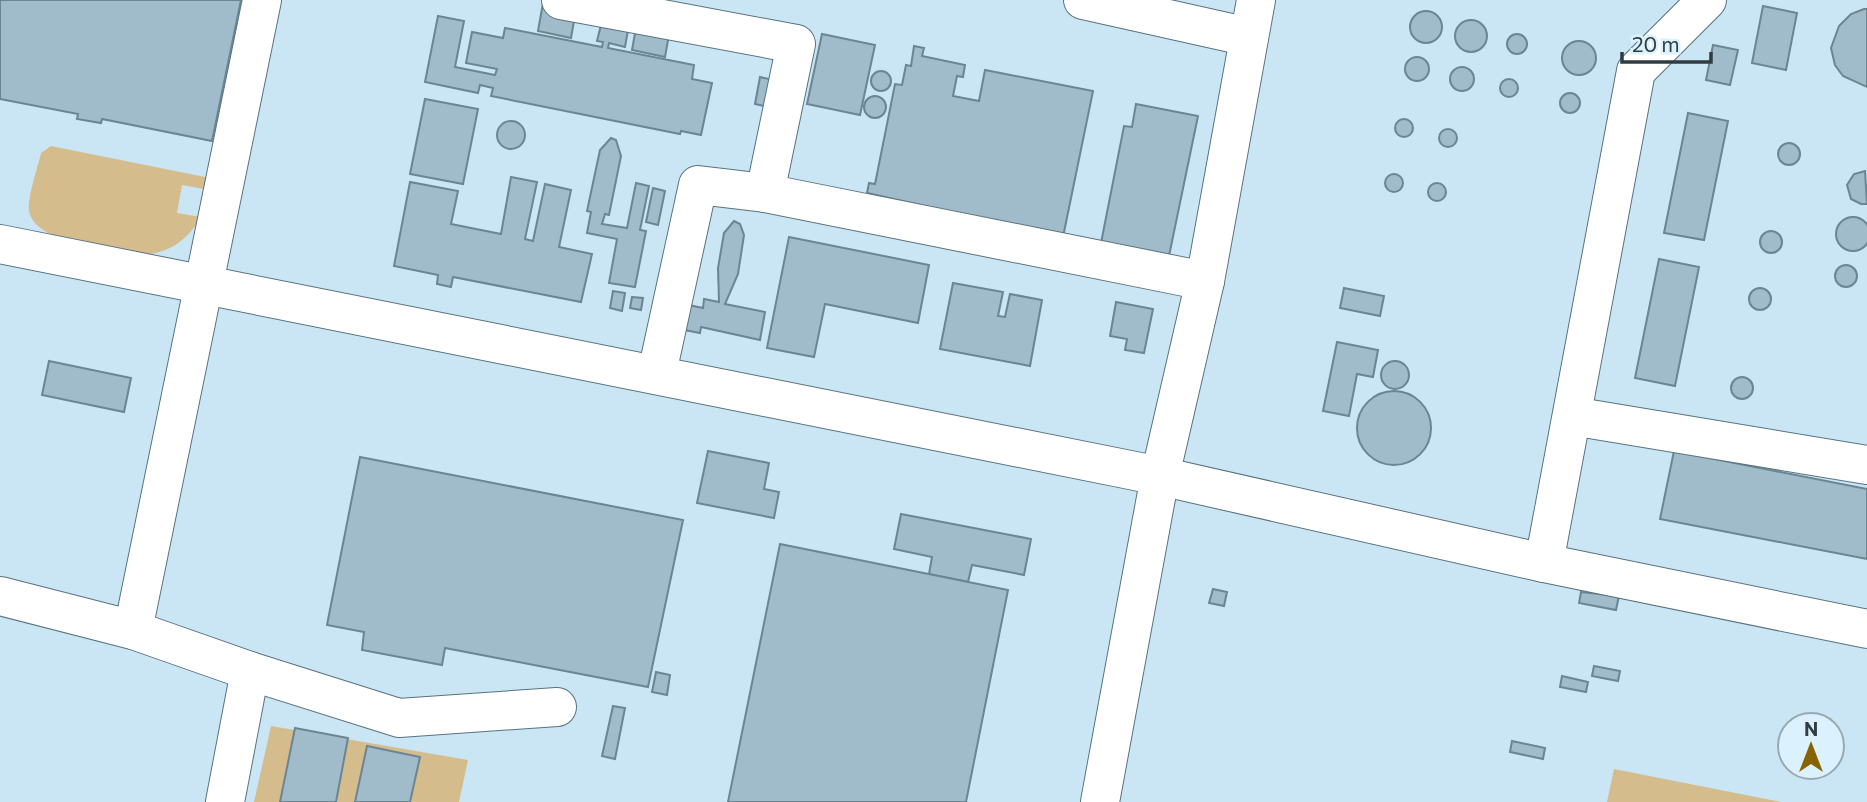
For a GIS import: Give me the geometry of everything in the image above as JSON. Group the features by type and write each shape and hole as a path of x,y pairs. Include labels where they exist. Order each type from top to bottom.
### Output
{"lane":[{"path":"133,629 262,0"},
{"path":"561,0 796,44 765,193"},
{"path":"1083,0 1253,18 1205,281 1160,476 1100,802"},
{"path":"1544,563 1636,71 1707,0"},
{"path":"657,373 698,185 765,193 1205,281"},
{"path":"0,244 657,373 1160,476 1544,563 1867,629"},
{"path":"1572,416 1867,465"},
{"path":"0,596 133,629 250,671 399,718 557,707"},
{"path":"225,802 250,671"}],"shaded area":[{"path":"51,146 205,177 211,181 209,190 182,185 177,213 201,217 190,233 176,245 150,254 94,248 59,238 34,222 29,211 41,153"},
{"path":"271,726 468,760 459,802 254,802"},
{"path":"1614,769 1781,802 1607,802"}],"building":[{"path":"0,0 241,0 212,141 102,119 101,123 77,119 78,114 0,99"},
{"path":"543,3 576,10 571,38 538,31"},
{"path":"1763,6 1797,13 1786,70 1752,63"},
{"path":"1867,9 1867,87 1843,76 1835,65 1831,48 1839,26 1851,14"},
{"path":"1426,11 1438,15 1442,27 1438,39 1426,43 1414,39 1410,27 1414,15"},
{"path":"438,16 464,21 455,67 495,75 497,69 466,63 472,32 503,38 505,28 602,47 603,42 597,41 601,25 628,30 625,47 609,43 608,48 694,65 692,79 712,83 701,135 681,131 680,134 491,96 493,88 480,85 478,93 425,82"},
{"path":"1471,20 1482,25 1487,36 1482,47 1471,52 1460,47 1455,36 1460,25"},
{"path":"637,22 670,29 665,57 632,50"},
{"path":"822,34 875,45 860,115 807,104"},
{"path":"1517,34 1524,37 1527,44 1524,51 1517,54 1510,51 1507,44 1510,37"},
{"path":"1579,41 1591,46 1596,58 1591,70 1579,75 1567,70 1562,58 1567,46"},
{"path":"1713,45 1738,50 1730,85 1706,80"},
{"path":"914,46 924,48 922,56 965,65 963,77 957,76 953,96 979,101 985,70 1093,91 1063,237 867,193 869,183 875,184 895,84 902,85 906,65 911,66"},
{"path":"1417,57 1425,61 1429,69 1425,77 1417,81 1409,77 1405,69 1409,61"},
{"path":"1457,67 1467,67 1474,74 1474,84 1467,91 1457,91 1450,84 1450,74"},
{"path":"881,71 888,74 891,81 888,88 881,91 874,88 871,81 874,74"},
{"path":"760,77 774,80 769,107 755,104"},
{"path":"1505,79 1513,79 1518,88 1516,95 1505,97 1500,92 1500,84"},
{"path":"1570,93 1577,96 1580,103 1577,110 1570,113 1563,110 1560,103 1563,96"},
{"path":"875,96 883,99 886,107 883,115 875,118 867,115 864,107 867,99"},
{"path":"425,99 478,109 463,184 410,174"},
{"path":"1136,104 1198,116 1169,256 1101,243 1124,126 1132,127"},
{"path":"1688,113 1728,121 1704,240 1664,233"},
{"path":"1404,119 1410,122 1413,128 1410,134 1404,137 1398,134 1395,128 1398,122"},
{"path":"511,121 521,125 525,135 521,145 511,149 501,145 497,135 501,125"},
{"path":"1448,129 1454,132 1457,138 1454,144 1448,147 1442,144 1439,138 1442,132"},
{"path":"611,138 616,140 621,156 609,215 605,214 602,224 627,228 636,183 649,186 640,230 646,231 635,287 609,283 617,239 587,233 591,212 587,211 600,150"},
{"path":"1789,143 1797,146 1800,154 1797,162 1789,165 1781,162 1778,154 1781,146"},
{"path":"1865,171 1867,204 1861,204 1851,199 1847,185 1854,174"},
{"path":"1390,174 1398,174 1403,183 1401,190 1390,192 1385,187 1385,179"},
{"path":"511,177 537,182 525,239 533,241 545,184 571,190 559,247 592,254 581,302 453,277 451,287 437,284 438,275 394,266 410,182 458,191 451,224 501,234"},
{"path":"1433,183 1441,183 1446,192 1444,199 1433,201 1428,196 1428,188"},
{"path":"653,188 665,191 658,225 646,222"},
{"path":"1853,217 1865,222 1870,234 1865,246 1853,251 1841,246 1836,234 1841,222"},
{"path":"734,221 740,224 744,235 738,274 725,304 765,312 760,340 701,327 700,333 679,329 684,304 703,308 704,299 719,302 718,268 724,233"},
{"path":"1771,231 1779,234 1782,242 1779,250 1771,253 1763,250 1760,242 1763,234"},
{"path":"789,237 929,265 918,323 825,304 814,357 767,348"},
{"path":"1659,259 1699,267 1675,386 1635,378"},
{"path":"1846,265 1856,272 1857,276 1850,286 1846,287 1836,280 1835,276 1842,266"},
{"path":"953,283 1003,292 998,316 1005,317 1010,294 1042,300 1030,366 940,349"},
{"path":"1344,288 1384,296 1380,316 1340,308"},
{"path":"1756,288 1764,288 1771,295 1771,303 1764,310 1756,310 1749,303 1749,295"},
{"path":"613,291 625,293 622,311 610,308"},
{"path":"632,297 643,298 641,310 630,308"},
{"path":"1116,302 1153,309 1144,353 1125,350 1127,339 1110,336"},
{"path":"1337,342 1378,350 1373,377 1357,374 1349,416 1323,411"},
{"path":"49,361 131,378 124,412 42,395"},
{"path":"1395,361 1405,365 1409,375 1405,385 1395,389 1385,385 1381,375 1385,365"},
{"path":"1742,377 1750,380 1753,388 1750,396 1742,399 1734,396 1731,388 1734,380"},
{"path":"1394,391 1408,394 1420,402 1428,414 1431,428 1428,442 1420,454 1408,462 1394,465 1380,462 1368,454 1360,442 1357,428 1360,414 1368,402 1380,394"},
{"path":"708,451 769,463 764,489 779,492 774,518 697,503"},
{"path":"1674,451 1867,489 1867,559 1660,519"},
{"path":"360,457 683,520 648,687 445,648 442,665 362,650 364,632 327,625"},
{"path":"901,514 1031,539 1024,575 972,565 968,582 929,574 932,557 894,549"},
{"path":"780,544 1008,590 966,802 728,802"},
{"path":"1213,589 1227,592 1224,606 1209,603"},
{"path":"1581,592 1619,596 1616,610 1579,603"},
{"path":"1594,666 1620,671 1618,681 1592,676"},
{"path":"656,672 670,675 667,695 652,692"},
{"path":"1562,676 1588,682 1586,692 1560,687"},
{"path":"613,706 625,708 615,759 602,756"},
{"path":"295,728 348,738 336,802 280,802"},
{"path":"1512,741 1545,748 1543,759 1510,752"},
{"path":"367,746 420,757 410,802 355,802"}]}
